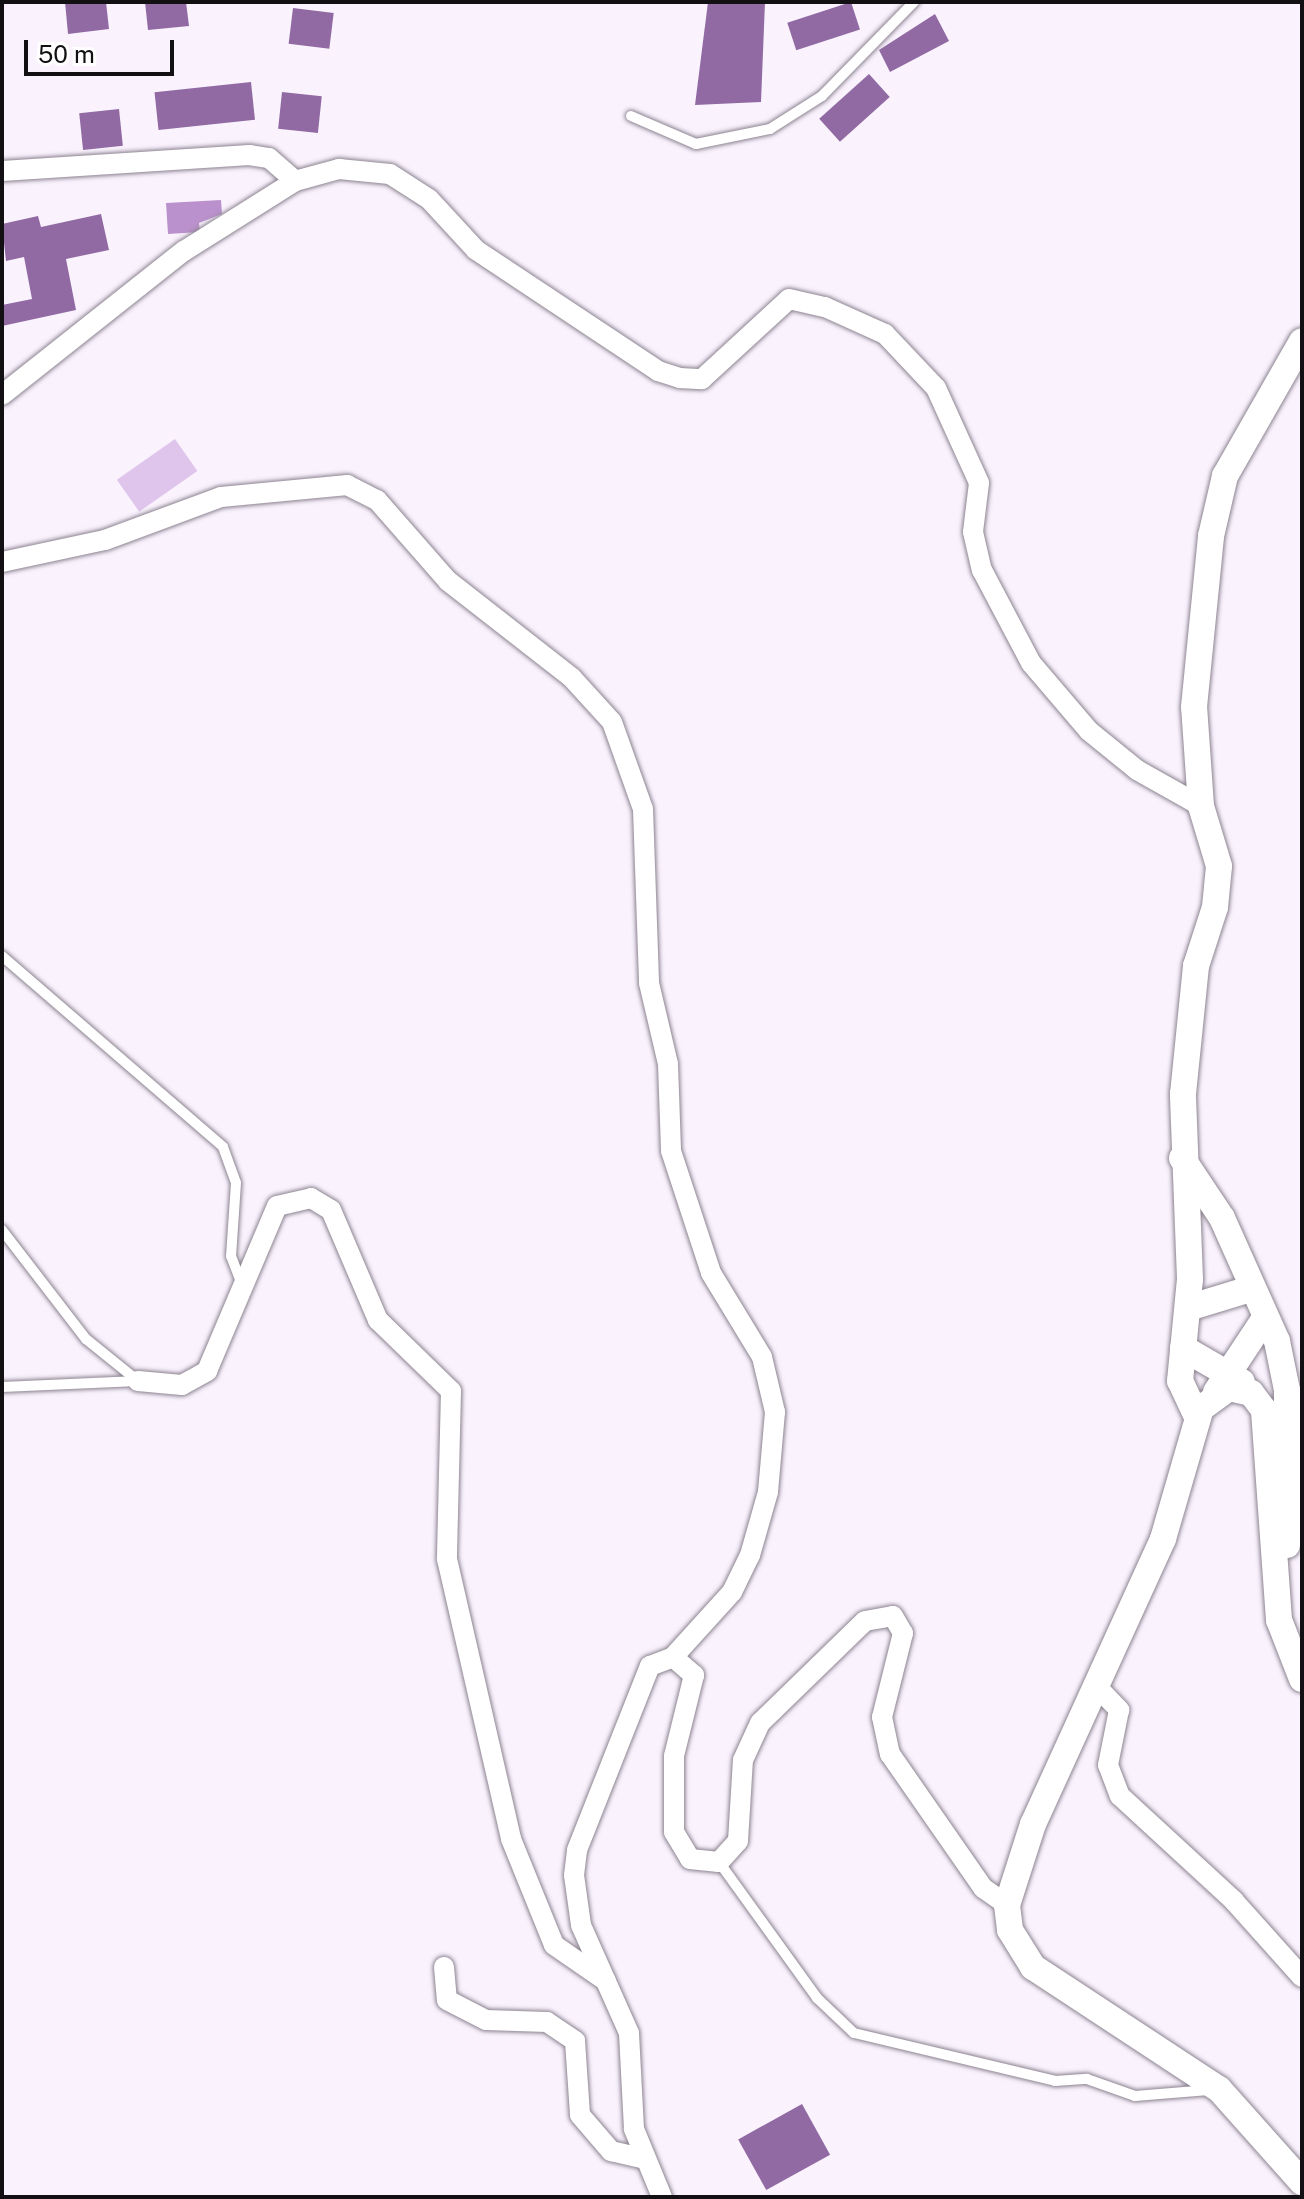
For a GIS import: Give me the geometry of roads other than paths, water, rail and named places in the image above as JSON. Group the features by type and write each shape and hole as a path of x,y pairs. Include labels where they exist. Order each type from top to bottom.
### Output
{"street":[{"path":"2,171 249,155 269,158 295,181"},
{"path":"2,395 184,251 295,181 339,169 390,174 429,199 476,250 658,371 680,378 702,379 789,299 885,334 936,388 962,435 979,483 973,532 982,570 1031,663 1089,731 1137,770 1201,806"},
{"path":"1197,1417 1181,1390 1188,1308 1182,1158 1188,1025 1219,866 1201,806 1194,707 1216,507 1239,444 1302,341"},
{"path":"2,562 105,540 221,497 347,485 377,500 448,581 572,678 612,722 643,809 649,983 668,1064 671,1151 711,1273 762,1357 775,1412 768,1492 750,1555 732,1592 673,1657 650,1666 577,1850 575,1898 629,2033 630,2102 642,2158 662,2197"},
{"path":"1182,1158 1222,1218 1265,1318 1287,1390 1288,1539 1273,1574"},
{"path":"138,1381 182,1385 207,1371 277,1206 298,1198 323,1203 378,1320 451,1391 447,1559 511,1839 554,1945 606,1981"},
{"path":"1188,1308 1250,1289"},
{"path":"1265,1318 1224,1382 1197,1417 1163,1539 1100,1690 1033,1824 1007,1905 1010,1930 1033,1967 1219,2089 1302,2182"},
{"path":"1183,1348 1224,1382 1251,1393 1264,1410 1273,1574 1279,1620 1302,1679"},
{"path":"673,1657 694,1675 674,1756 674,1832 690,1859 719,1862 738,1841 743,1760 760,1723 865,1621 885,1613 903,1633 882,1717 890,1754 983,1888 1007,1905"},
{"path":"1100,1690 1119,1710 1108,1765 1120,1796 1234,1901 1302,1977"},
{"path":"444,1967 447,2000 486,2020 547,2022 575,2041 580,2115 611,2151 642,2158"}],"lane":[{"path":"631,116 696,144 770,129 822,96 914,2"},
{"path":"2,956 223,1147 236,1183 231,1256 242,1284"},
{"path":"2,1230 86,1339 138,1381"},
{"path":"2,1387 138,1381"},
{"path":"719,1862 817,1998 854,2033 1055,2081 1087,2079 1135,2096 1219,2089"}]}
